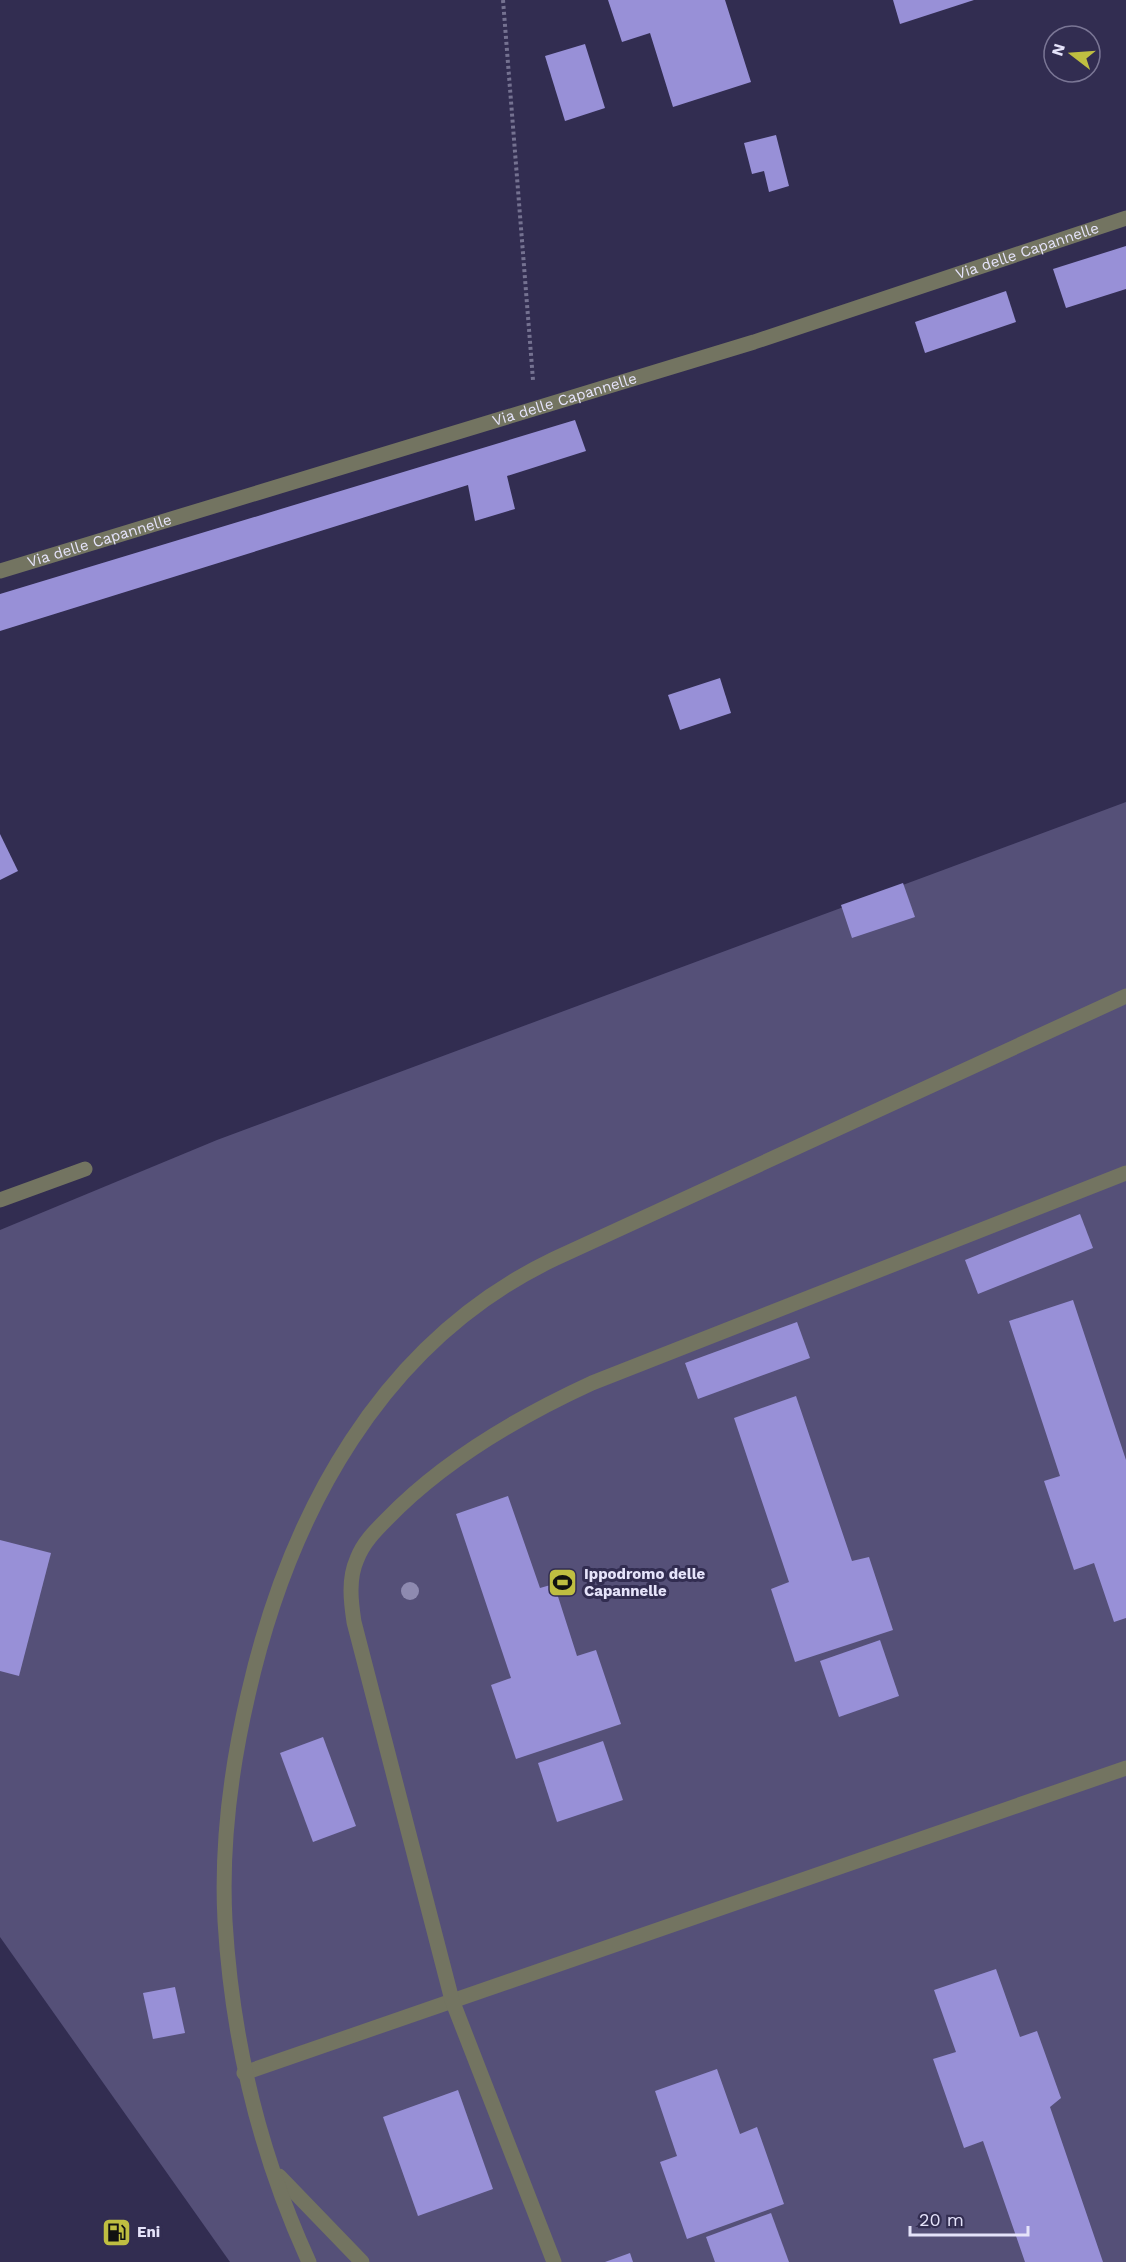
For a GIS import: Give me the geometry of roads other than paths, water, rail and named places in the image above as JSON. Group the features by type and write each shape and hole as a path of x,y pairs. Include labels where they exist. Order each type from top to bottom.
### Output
{"street":[{"name":"Via delle Capannelle","path":"0,571 754,342 1126,218"},
{"path":"309,2262 273,2171 244,2073 232,1996 225,1921 224,1874 238,1742 264,1630 291,1555 325,1482 347,1446 383,1397 429,1348 468,1312 534,1268 1126,996"},
{"path":"0,1200 85,1169"},
{"path":"554,2262 452,2001 354,1622 352,1579 355,1565 367,1541 411,1495 442,1472 503,1430 562,1397 592,1383 1126,1173"},
{"path":"244,2073 1126,1767"},
{"path":"273,2171 362,2262"}],"place":[{"name":"Ippodromo delle Capannelle","path":"563,1583"},
{"name":"Eni","path":"116,2232"}]}
